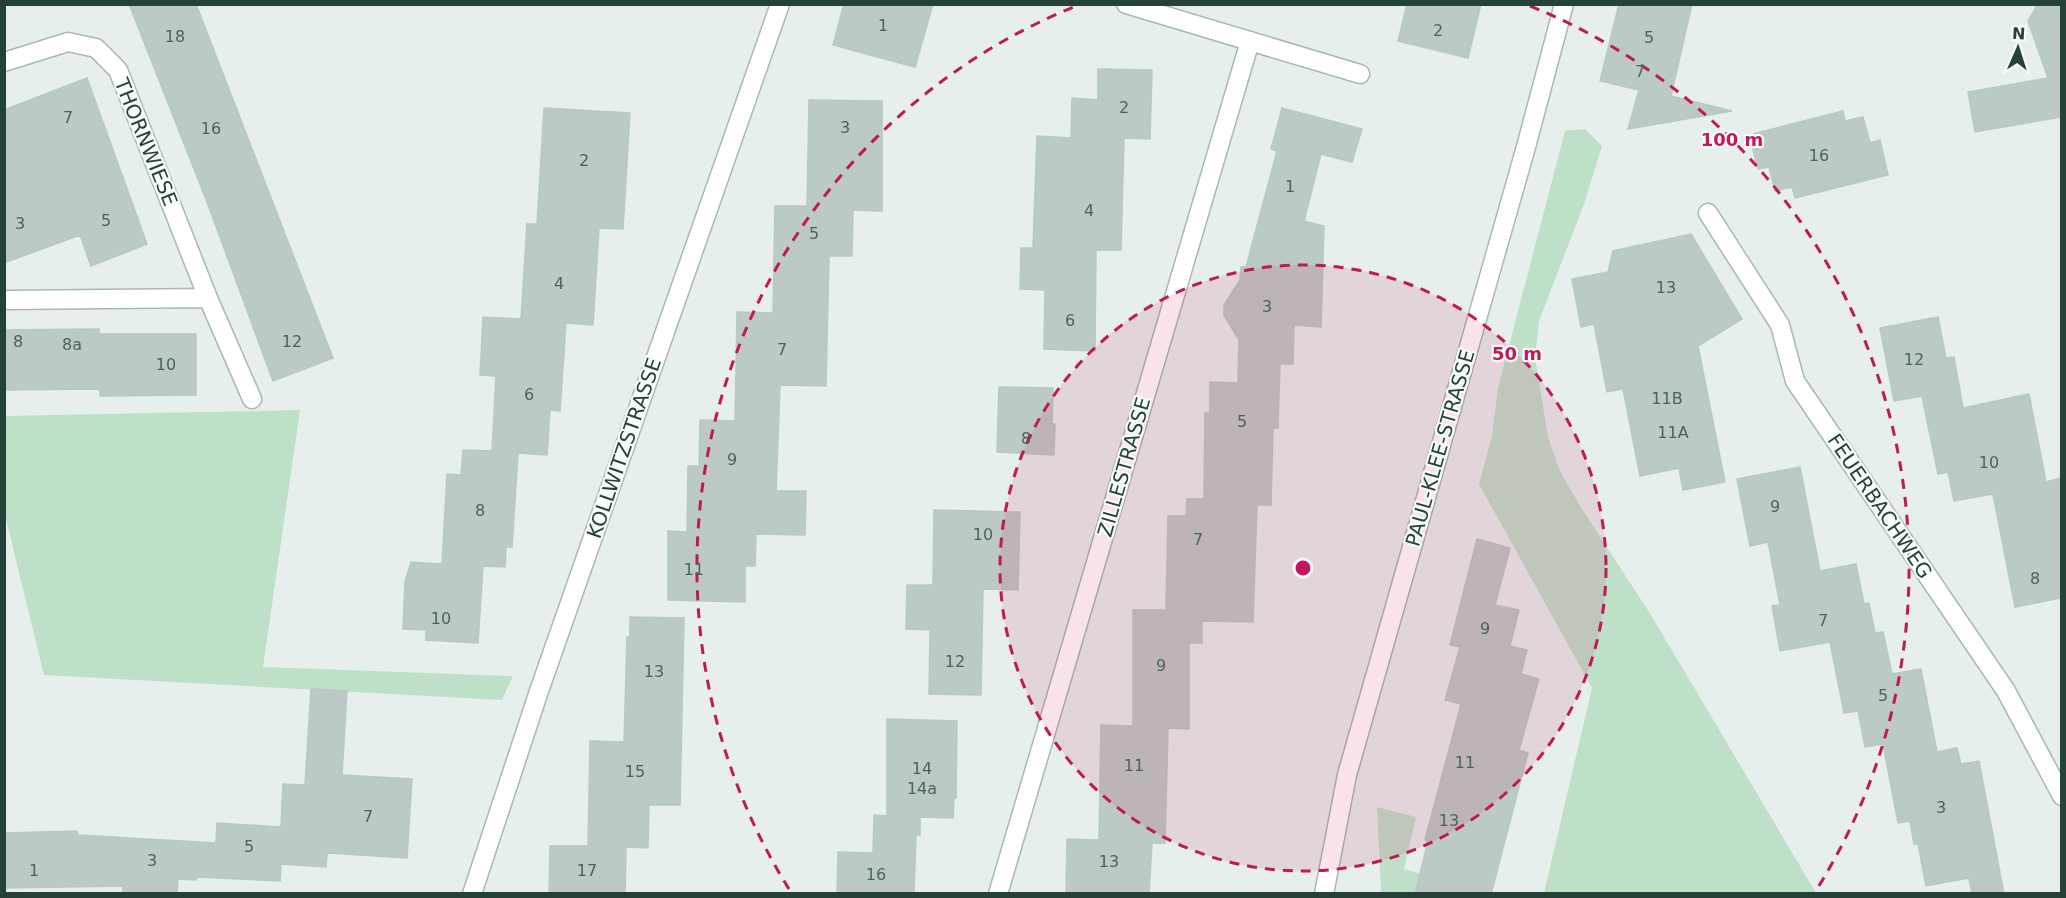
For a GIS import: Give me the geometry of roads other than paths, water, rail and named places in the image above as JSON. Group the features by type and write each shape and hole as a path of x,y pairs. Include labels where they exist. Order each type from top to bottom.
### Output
{"street":[{"name":"KOLLWITZSTRASSE","path":"472,894 539,691 780,4"},
{"path":"1126,4 1360,74"},
{"name":"PAUL-KLEE-STRASSE","path":"1324,894 1347,775 1523,158 1564,4"},
{"name":"ZILLESTRASSE","path":"998,894 1250,41"},
{"name":"THORNWIESE","path":"4,62 68,42 96,48 118,70 208,298 252,399"},
{"name":"FEUERBACHWEG","path":"1708,213 1780,325 1795,381 2006,691 2061,796"},
{"path":"4,300 208,298"}]}
